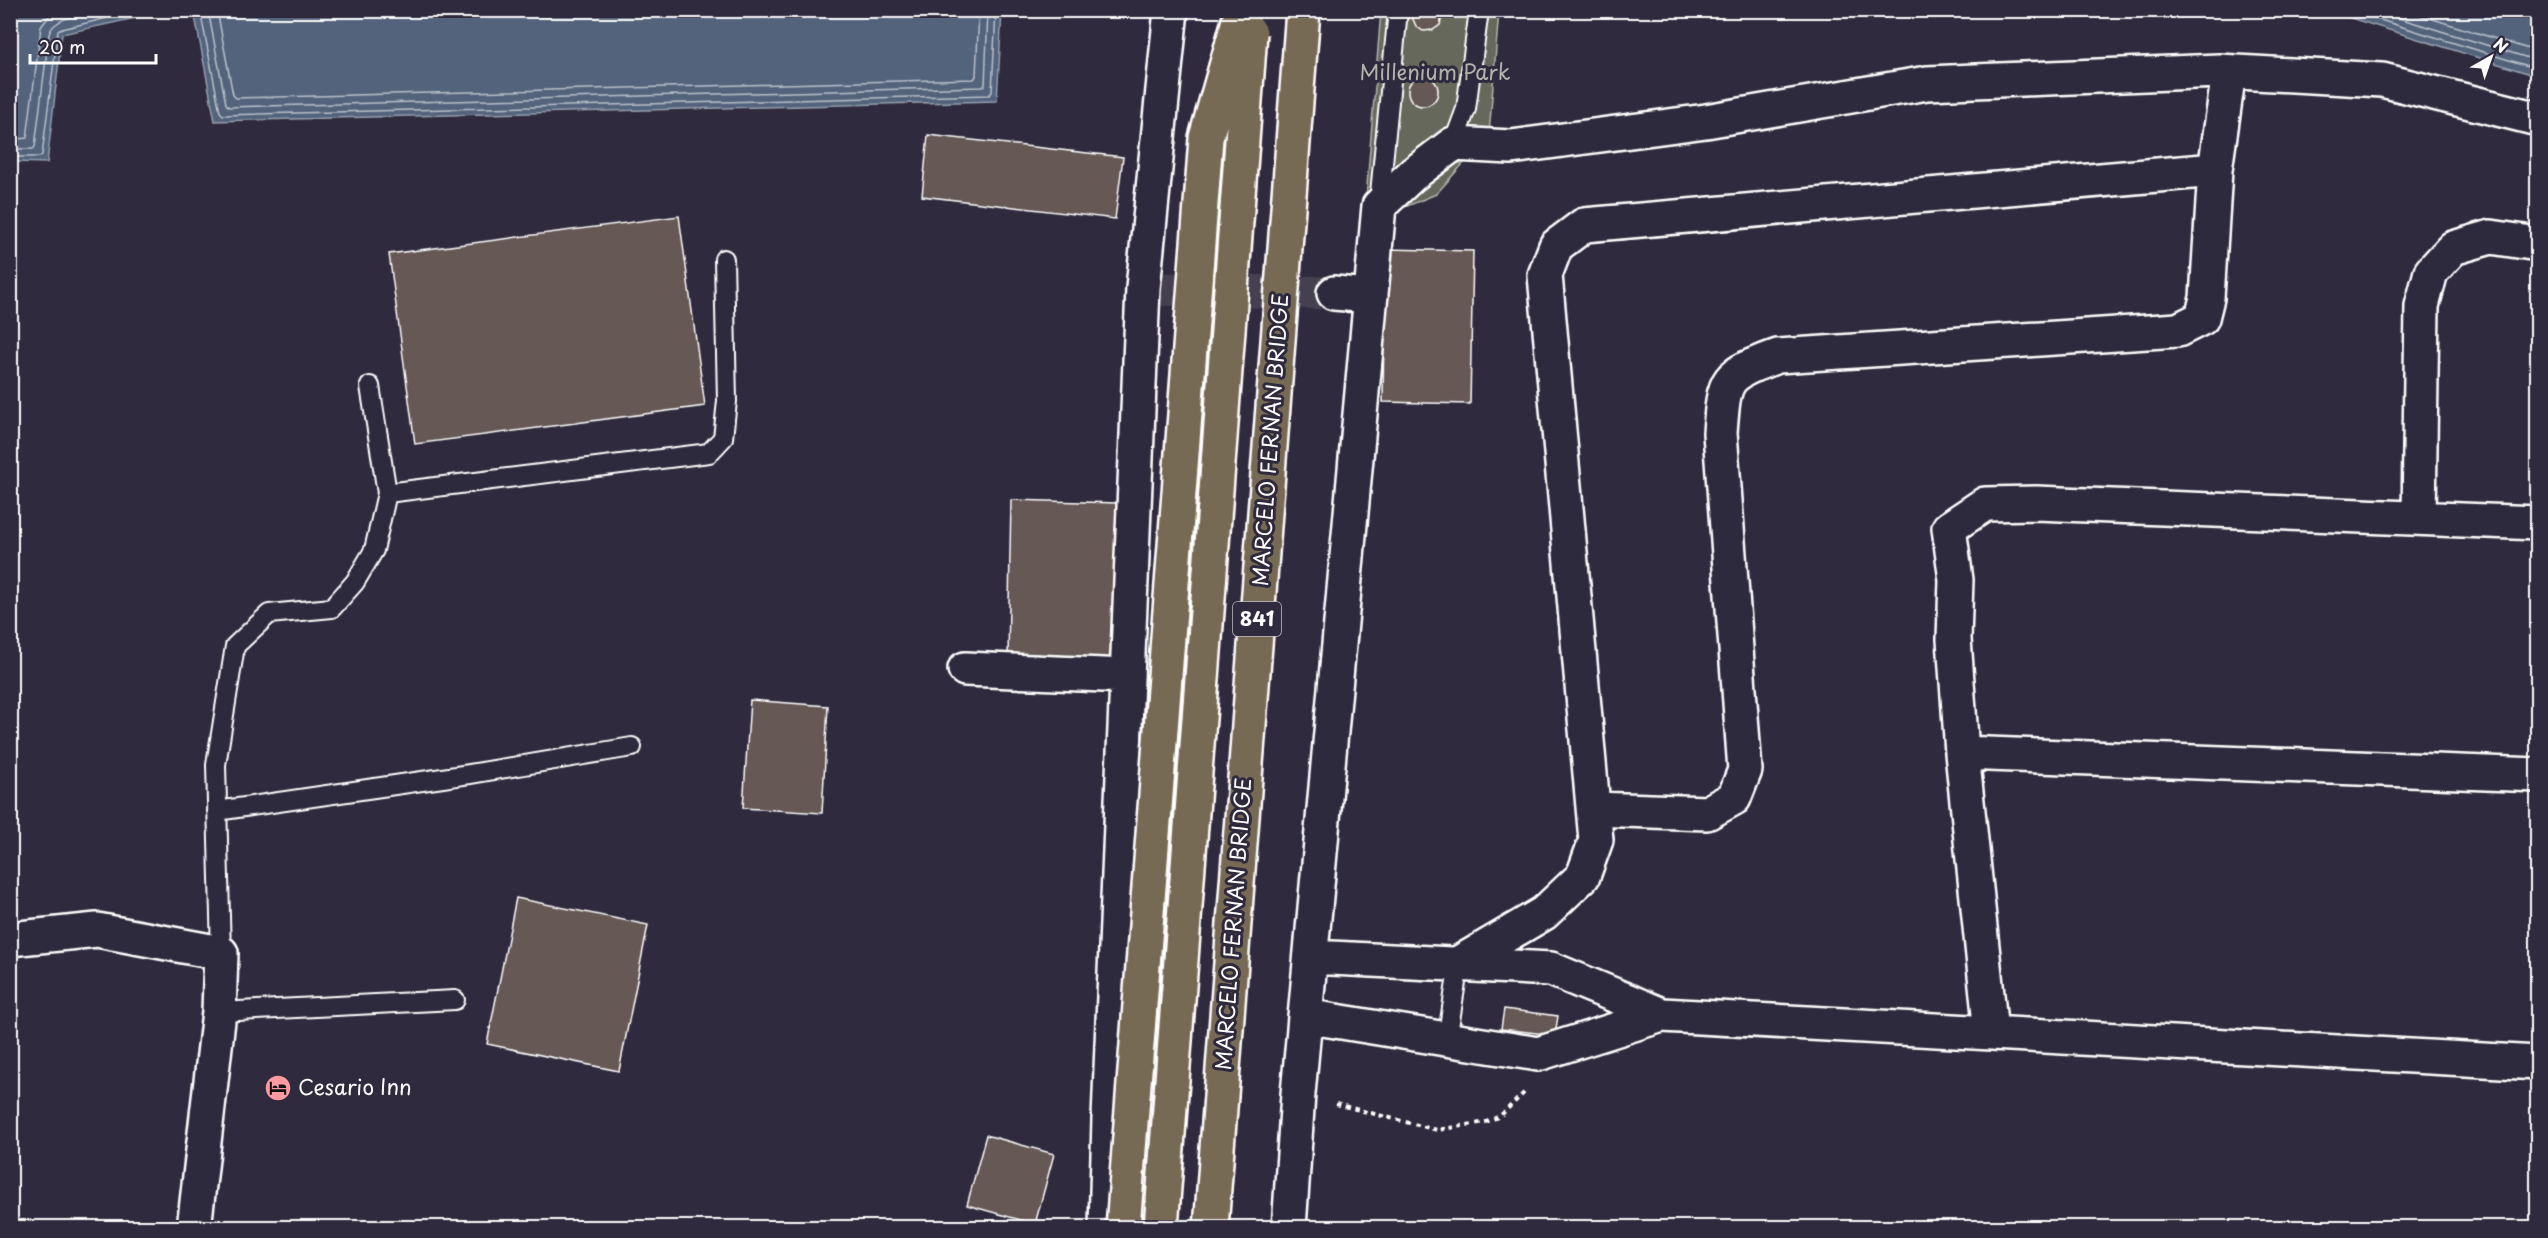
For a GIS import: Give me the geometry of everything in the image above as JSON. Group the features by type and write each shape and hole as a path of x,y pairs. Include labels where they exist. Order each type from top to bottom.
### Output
{"main road":[{"path":"1122,1227 1206,138 1242,10"},
{"name":"841","path":"1161,1227 1252,10"},
{"name":"MARCELO FERNAN BRIDGE","path":"1211,1227 1303,10"}],"street":[{"path":"1106,1227 1127,676 1148,289 1171,10"},
{"path":"1289,1227 1298,1094 1379,206 1412,175 1453,144 1511,147 1706,121 1927,82 2219,71 2382,80 2538,119"},
{"path":"1595,809 1707,813 1734,798 1745,770 1720,433 1723,392 1739,370 1778,356 2178,330 2202,318 2207,298 2215,170 2228,86"},
{"path":"1459,963 1544,913 1583,876 1596,840 1545,275 1556,246 1584,225 2215,170"},
{"path":"2420,517 2422,306 2431,272 2453,248 2491,237 2538,244"},
{"path":"1334,293 1371,296"},
{"path":"1991,1033 1962,753 1954,639 1956,580 1949,528 1985,504 2036,503 2538,523"},
{"path":"965,669 1127,676"},
{"path":"1962,753 2538,775"},
{"path":"10,939 97,930 221,953 219,1012 194,1227"},
{"path":"1311,957 1551,969 1662,1015 2538,1063"},
{"path":"1305,1016 1538,1054 1662,1015"}],"lane":[{"path":"1379,206 1398,10"},
{"path":"1453,144 1466,110 1479,10"},
{"path":"387,493 709,453 723,438 727,401 724,259"},
{"path":"221,953 216,765 235,646 269,614 332,608 355,582 374,550 387,493 370,387"},
{"path":"217,810 470,774 632,747"},
{"path":"1447,1040 1459,963"},
{"path":"219,1012 455,1000"}],"path":[{"path":"1298,1094 1437,1130 1486,1122 1500,1116 1528,1088"}],"green space":[{"name":"Millenium Park","path":"1381,11 1499,11 1489,135 1436,194 1393,212 1365,211"}],"water":[{"path":"11,10 167,11 62,34 47,163 11,162"},
{"path":"194,11 1002,11 997,101 215,121"},
{"path":"2328,11 2537,11 2537,76"}],"building":[{"path":"1414,10 1440,10 1442,16 1440,25 1433,30 1423,31 1416,26 1412,17"},
{"path":"1423,76 1433,81 1438,91 1433,101 1423,106 1413,101 1408,91 1413,81"},
{"path":"928,135 1123,157 1115,219 922,196"},
{"path":"679,216 705,406 415,444 389,254"},
{"path":"1385,249 1473,251 1470,404 1383,402"},
{"path":"1011,500 1117,503 1113,660 1008,657"},
{"path":"750,700 828,706 822,813 743,808"},
{"path":"516,898 648,925 619,1071 487,1044"},
{"path":"1504,1009 1558,1016 1555,1035 1501,1029"},
{"path":"986,1135 1054,1154 1035,1224 967,1205"}],"tunnel":[{"path":"1153,289 1334,293"}],"place":[{"name":"Cesario Inn","path":"278,1088"}]}
